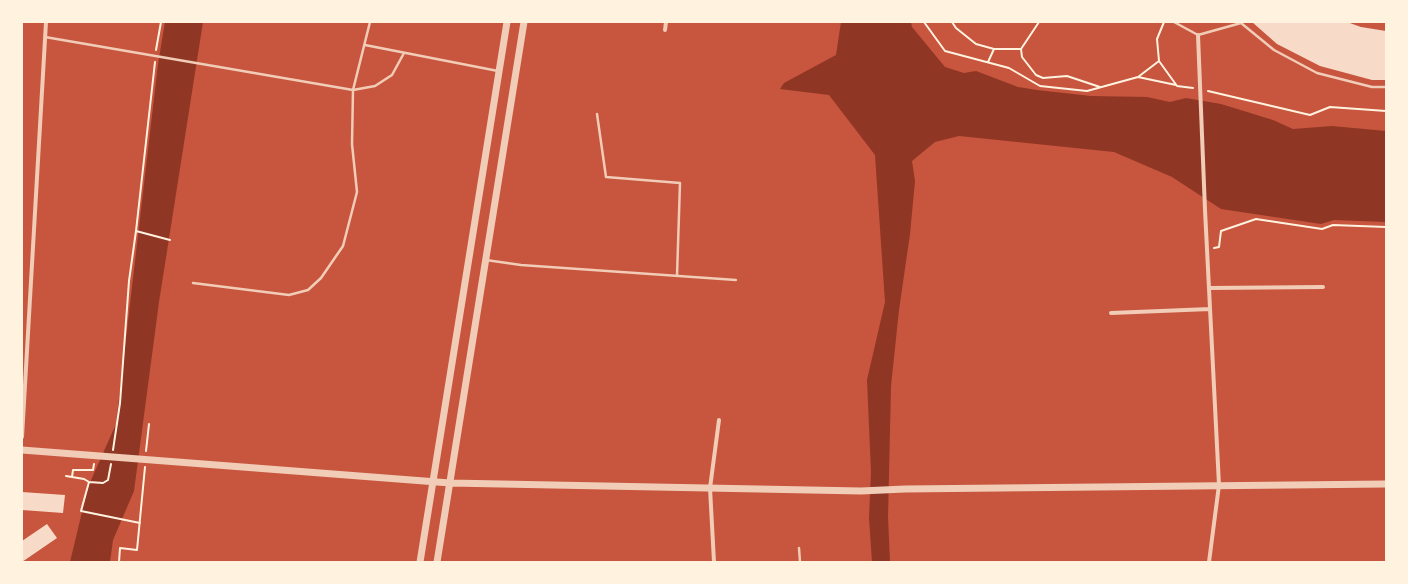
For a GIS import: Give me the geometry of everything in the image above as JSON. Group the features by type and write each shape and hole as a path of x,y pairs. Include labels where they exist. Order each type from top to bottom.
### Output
{"street":[{"path":"22,437 46,22"},
{"path":"420,562 507,22"},
{"path":"437,562 524,22"},
{"path":"665,30 666,22"},
{"path":"1198,35 1219,485 1209,562"},
{"path":"1209,288 1323,287"},
{"path":"1111,313 1210,309"},
{"path":"714,562 710,488 719,420"},
{"path":"22,450 149,461 450,482 861,491 905,489 1386,484"}],"lane":[{"path":"192,283 290,295 308,290 321,278 343,246 357,192 352,144 353,90 370,22"},
{"path":"1174,22 1198,35 1240,23 1274,50 1317,73 1372,87 1386,87"},
{"path":"45,37 353,90 375,86 392,75 404,53"},
{"path":"365,45 499,72"},
{"path":"597,114 606,177 680,183 677,276"},
{"path":"486,260 521,265 736,280"},
{"path":"799,548 800,562"}],"path":[{"path":"156,51 161,22"},
{"path":"924,22 945,51 1009,68 1040,86 1088,91 1138,77 1159,61"},
{"path":"952,22 956,28 976,44 994,49 1021,49"},
{"path":"1039,22 1021,49 1022,57 1036,75 1043,78 1067,76 1101,87"},
{"path":"1164,22 1157,39 1159,61 1177,86"},
{"path":"988,62 994,49"},
{"path":"66,476 84,479 89,482 104,483 108,480 120,403 129,281 155,59"},
{"path":"1138,77 1177,86 1200,89"},
{"path":"1207,90 1310,115 1330,107 1386,111"},
{"path":"1207,249 1219,247 1221,231 1256,219 1322,229 1333,225 1386,227"},
{"path":"136,231 170,240"},
{"path":"146,455 149,424"},
{"path":"72,477 73,470 93,470 96,456"},
{"path":"119,562 120,548 137,550 149,461"},
{"path":"89,482 80,511 140,523"}],"shaded area":[{"path":"165,22 203,22 159,302 134,491 113,540 110,562 70,562 88,487 116,424 158,64"},
{"path":"841,22 911,22 912,27 945,67 964,73 976,71 1018,87 1091,96 1147,97 1170,102 1186,98 1221,104 1273,120 1293,129 1332,126 1386,131 1386,222 1334,220 1321,224 1221,209 1172,177 1114,152 959,136 935,142 912,161 915,181 891,386 888,517 890,562 872,562 869,518 871,472 867,380 885,302 875,155 829,95 780,89 784,83 836,55"}],"building":[{"path":"1252,22 1347,22 1361,27 1386,31 1386,80 1372,80 1320,66 1277,44"},
{"path":"22,492 65,495 63,513 22,510"},
{"path":"47,524 57,538 22,562 22,541"}]}
